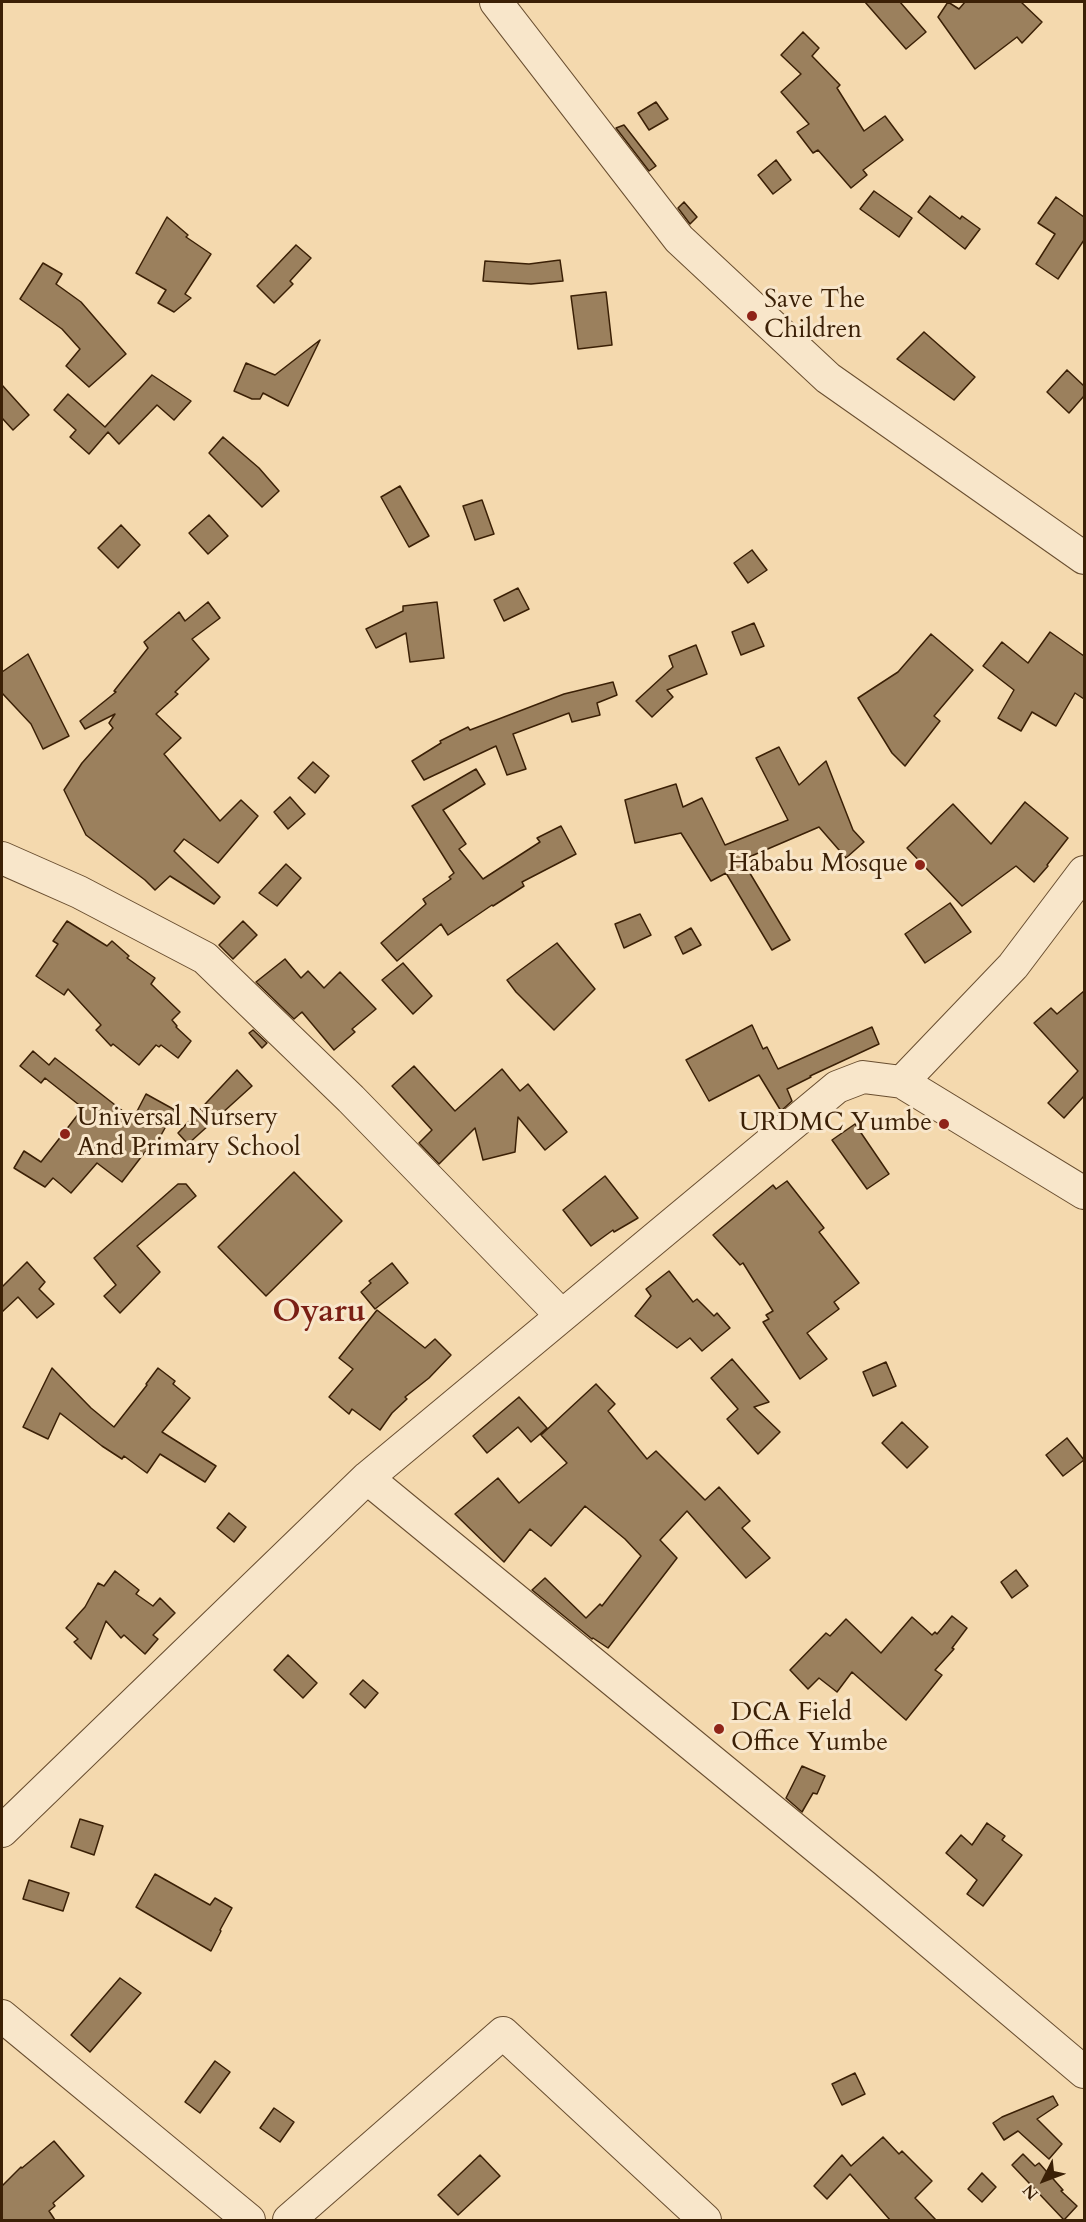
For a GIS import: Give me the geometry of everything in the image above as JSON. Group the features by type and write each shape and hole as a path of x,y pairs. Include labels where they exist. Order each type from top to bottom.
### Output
{"street":[{"path":"496,2 679,239 828,378 1084,558"},
{"path":"2,858 79,891 205,958 351,1099 561,1315"},
{"path":"902,1082 1013,966 1084,872"},
{"path":"2,1831 367,1478 837,1087 863,1077 902,1082 1084,1193"},
{"path":"367,1478 864,1886 1084,2072"},
{"path":"2,2016 249,2220"},
{"path":"289,2220 503,2033 705,2220"}],"building":[{"path":"865,2 900,2 926,32 906,49"},
{"path":"948,2 959,9 965,2 1021,2 1042,22 1022,43 1017,37 975,69 938,17"},
{"path":"803,32 819,48 812,56 840,85 837,88 864,131 885,116 903,140 863,170 867,175 851,188 818,150 813,153 797,132 809,124 781,92 801,74 781,55"},
{"path":"656,102 668,119 649,130 638,113"},
{"path":"624,125 656,166 649,171 616,128"},
{"path":"776,160 791,180 773,194 758,175"},
{"path":"874,191 912,218 899,237 860,209"},
{"path":"930,196 960,219 962,216 980,229 965,249 918,212"},
{"path":"1056,197 1084,217 1084,240 1058,279 1036,264 1055,234 1038,223"},
{"path":"684,202 697,217 690,224 678,208"},
{"path":"167,217 188,235 186,237 211,254 185,294 191,298 174,312 158,303 166,290 136,273"},
{"path":"296,245 311,258 290,281 293,284 274,303 257,286"},
{"path":"560,260 563,281 531,284 483,281 485,261 529,264"},
{"path":"43,263 62,274 56,284 81,302 126,354 89,387 66,366 80,349 62,329 20,299"},
{"path":"606,292 612,345 578,349 571,296"},
{"path":"924,332 975,377 954,400 897,359"},
{"path":"320,340 288,406 263,393 260,399 252,399 234,391 246,363 275,375"},
{"path":"1067,370 1084,386 1084,396 1069,413 1047,392"},
{"path":"152,375 191,401 174,420 157,405 119,444 108,432 89,454 70,437 76,430 54,410 68,394 105,427"},
{"path":"2,385 29,415 13,430 2,418"},
{"path":"223,437 259,468 279,491 262,507 209,453"},
{"path":"400,486 429,536 409,547 381,497"},
{"path":"482,500 494,534 475,540 463,506"},
{"path":"209,515 228,536 208,554 189,533"},
{"path":"121,525 140,545 118,568 98,548"},
{"path":"752,550 767,570 748,583 734,563"},
{"path":"518,588 529,609 504,621 494,600"},
{"path":"208,602 220,618 192,639 209,659 175,692 178,694 156,714 181,738 164,754 220,821 241,800 258,816 218,863 184,839 174,851 220,897 214,904 170,876 155,890 86,835 64,790 82,763 113,728 109,723 115,714 85,729 80,721 116,692 114,691 148,648 144,642 179,612 185,621"},
{"path":"437,602 444,658 410,662 406,633 376,648 366,629 403,611 403,606"},
{"path":"754,623 764,646 741,655 732,632"},
{"path":"1050,632 1084,656 1084,699 1075,693 1056,726 1032,712 1021,731 998,718 1014,690 983,666 1002,642 1028,663"},
{"path":"931,634 973,670 934,716 940,721 905,766 892,753 858,698 898,672"},
{"path":"696,645 707,674 667,690 673,697 652,717 636,701 673,667 669,656"},
{"path":"28,654 69,736 43,749 31,724 2,693 2,672"},
{"path":"613,682 617,695 597,703 600,715 572,722 569,713 513,734 526,769 507,775 496,746 424,780 412,761 441,743 440,741 468,727 470,730 564,694"},
{"path":"779,747 799,785 826,761 853,830 864,842 846,858 819,827 742,860 790,940 772,950 726,873 711,881 681,833 635,843 625,800 676,784 683,807 702,798 725,845 788,820 756,758"},
{"path":"313,762 329,776 315,793 298,778"},
{"path":"476,769 485,784 443,810 466,844 459,849 483,879 540,842 537,838 561,826 576,854 522,882 524,886 448,935 441,924 397,961 381,943 426,904 423,899 451,879 449,877 454,873 412,806"},
{"path":"290,797 305,814 288,829 274,812"},
{"path":"1025,802 1068,838 1034,882 1016,866 962,906 907,848 953,804 991,844"},
{"path":"286,864 301,878 277,906 259,893"},
{"path":"950,903 971,932 925,963 905,934"},
{"path":"640,914 651,935 624,948 615,924"},
{"path":"67,921 107,946 112,941 129,956 127,958 155,978 151,984 180,1012 172,1020 191,1041 178,1058 161,1045 159,1047 156,1045 139,1065 113,1044 111,1046 96,1030 101,1025 68,989 64,995 36,976 58,944 53,941"},
{"path":"243,921 257,935 233,959 219,945"},
{"path":"691,928 701,945 683,954 675,937"},
{"path":"557,943 595,989 554,1030 507,980"},
{"path":"285,959 301,978 308,971 324,988 340,972 376,1009 352,1029 355,1032 334,1050 302,1012 294,1019 256,982"},
{"path":"403,963 432,996 413,1014 382,980"},
{"path":"1084,991 1084,1096 1064,1118 1048,1103 1078,1071 1034,1023 1051,1008 1057,1014"},
{"path":"752,1025 763,1049 767,1047 778,1069 872,1027 879,1044 787,1089 792,1101 781,1111 759,1075 709,1101 686,1060"},
{"path":"253,1030 267,1043 262,1048 249,1033"},
{"path":"33,1051 49,1065 55,1058 133,1119 146,1094 175,1110 150,1155 145,1152 122,1182 97,1163 71,1193 53,1178 45,1187 14,1168 24,1151 41,1162 83,1108 45,1078 41,1083 20,1066"},
{"path":"414,1066 455,1111 502,1069 520,1091 528,1084 567,1132 545,1150 518,1117 515,1152 483,1160 475,1128 439,1164 419,1143 432,1130 392,1086"},
{"path":"237,1070 252,1086 188,1144 178,1133"},
{"path":"855,1124 889,1174 867,1189 832,1140"},
{"path":"294,1172 342,1221 266,1296 218,1247"},
{"path":"605,1176 638,1218 614,1232 613,1230 591,1246 563,1210"},
{"path":"787,1181 824,1228 819,1232 859,1283 834,1302 839,1309 807,1333 827,1359 800,1379 763,1322 769,1319 766,1315 773,1311 743,1263 740,1265 713,1235 773,1185 776,1189"},
{"path":"178,1184 186,1184 196,1196 137,1246 160,1272 120,1313 104,1296 116,1285 94,1258"},
{"path":"27,1262 45,1282 39,1289 54,1304 37,1318 18,1297 2,1312 2,1287"},
{"path":"392,1263 408,1283 375,1309 361,1292 371,1283 369,1281"},
{"path":"669,1271 693,1302 697,1299 714,1316 717,1313 730,1328 702,1351 690,1338 677,1348 635,1316 651,1296 646,1289"},
{"path":"377,1310 425,1348 435,1339 451,1355 429,1378 405,1397 407,1399 392,1413 380,1430 352,1409 349,1414 329,1397 353,1369 339,1358"},
{"path":"732,1359 769,1402 754,1407 780,1432 758,1454 727,1419 738,1409 711,1378"},
{"path":"886,1362 896,1386 873,1396 863,1372"},
{"path":"52,1368 91,1408 114,1427 158,1368 175,1381 173,1384 190,1398 162,1432 216,1466 205,1482 160,1454 147,1473 124,1456 122,1459 102,1446 60,1413 48,1439 23,1427"},
{"path":"596,1384 615,1404 608,1411 647,1459 656,1451 705,1500 719,1487 750,1521 742,1528 770,1558 746,1578 687,1511 660,1540 677,1558 608,1648 592,1639 532,1590 545,1578 586,1618 600,1604 602,1606 641,1556 625,1539 585,1506 551,1546 530,1529 504,1562 455,1514 498,1478 519,1503 567,1463 541,1435"},
{"path":"519,1397 547,1428 531,1442 518,1427 487,1453 473,1436"},
{"path":"902,1422 928,1447 907,1468 882,1443"},
{"path":"1067,1438 1084,1460 1063,1476 1046,1455"},
{"path":"229,1513 246,1527 234,1542 217,1528"},
{"path":"1016,1570 1028,1586 1012,1598 1001,1582"},
{"path":"115,1571 139,1590 136,1594 153,1606 160,1598 175,1613 153,1635 158,1639 145,1654 124,1635 121,1638 106,1621 91,1659 74,1642 78,1639 66,1628 85,1607 98,1583 104,1586"},
{"path":"952,1616 967,1628 952,1648 954,1649 935,1670 942,1675 906,1720 852,1672 837,1692 819,1678 808,1689 790,1670 826,1633 830,1636 846,1619 881,1653 912,1617 932,1635 935,1632 937,1634"},
{"path":"288,1655 317,1683 303,1698 274,1670"},
{"path":"363,1680 378,1693 365,1708 350,1694"},
{"path":"802,1766 825,1776 817,1794 813,1793 802,1812 786,1798"},
{"path":"80,1819 103,1826 94,1855 71,1847"},
{"path":"987,1823 1005,1836 1002,1840 1022,1855 983,1906 967,1894 977,1880 946,1853 961,1835 972,1845"},
{"path":"155,1874 210,1905 215,1898 232,1908 211,1951 136,1907"},
{"path":"29,1880 69,1893 63,1911 23,1899"},
{"path":"120,1978 141,1993 90,2052 71,2035"},
{"path":"215,2061 230,2072 200,2113 185,2102"},
{"path":"855,2073 865,2094 842,2105 832,2084"},
{"path":"1053,2096 1058,2105 1037,2119 1062,2144 1049,2159 1018,2131 1004,2140 993,2123"},
{"path":"274,2108 294,2122 280,2142 260,2128"},
{"path":"883,2137 899,2154 902,2151 932,2181 915,2198 936,2220 890,2220 850,2174 827,2199 814,2186 842,2155 851,2166"},
{"path":"54,2141 84,2176 53,2203 55,2206 49,2211 55,2220 2,2220 2,2186 21,2167"},
{"path":"1023,2154 1035,2166 1039,2163 1063,2190 1061,2191 1077,2206 1064,2220 1012,2165"},
{"path":"480,2155 500,2176 458,2215 438,2195"},
{"path":"982,2173 996,2187 982,2202 968,2189"}],"place":[{"name":"Save The Children","path":"752,316"},
{"name":"Hababu Mosque","path":"920,865"},
{"name":"URDMC Yumbe","path":"944,1124"},
{"name":"Universal Nursery And Primary School","path":"65,1134"},
{"name":"DCA Field Office Yumbe","path":"719,1729"}],"district":[{"name":"Oyaru","path":"319,1314"}]}
